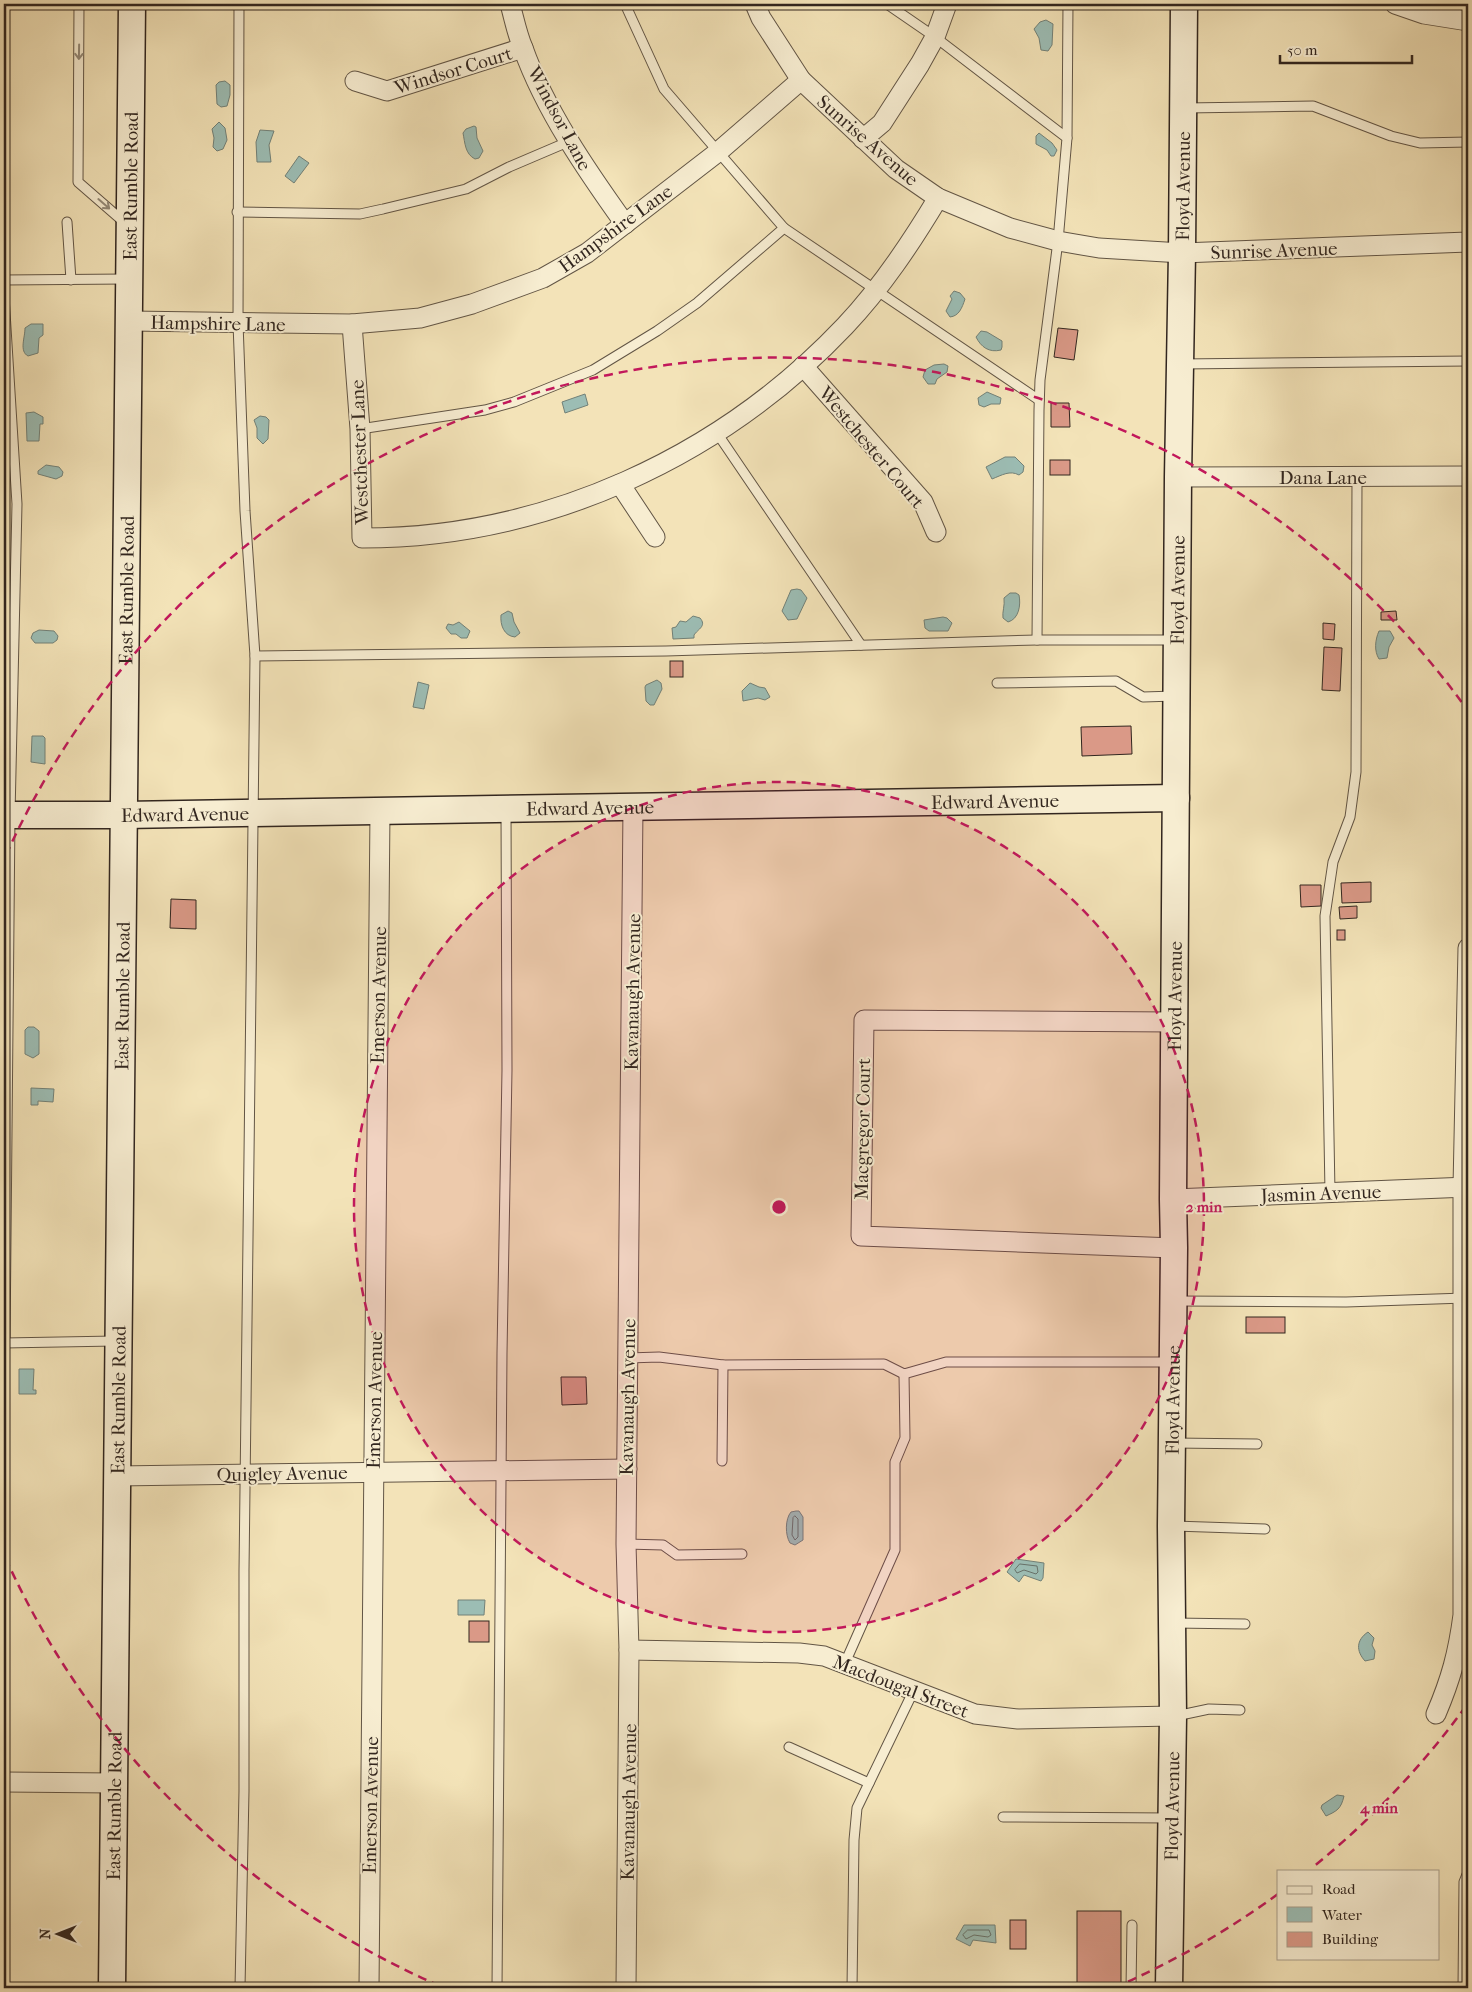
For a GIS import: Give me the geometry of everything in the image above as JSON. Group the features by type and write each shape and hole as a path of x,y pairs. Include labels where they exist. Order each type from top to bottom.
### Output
{"street":[{"name":"East Rumble Road","path":"112,1988 132,4"},
{"name":"Windsor Lane","path":"510,4 523,48 543,92 588,171 625,224"},
{"name":"Sunrise Avenue","path":"755,4 800,80 896,170 938,198 1010,228 1058,241 1099,248 1182,253 1468,242"},
{"path":"863,139 882,123 920,64 935,37 947,4"},
{"name":"Floyd Avenue","path":"1169,1988 1174,1623 1172,1362 1176,696 1184,4"},
{"path":"1395,4 1424,9 1468,21"},
{"name":"Windsor Court","path":"354,81 387,91 523,48"},
{"name":"Hampshire Lane","path":"130,322 352,324 420,318 472,304 543,278 587,253 718,152 800,80"},
{"name":"Westchester Lane","path":"352,324 360,429 362,538 443,533 505,522 588,497 620,484 687,451 717,433 778,389 845,326 915,237 938,198"},
{"name":"Westchester Court","path":"803,366 923,502 936,532"},
{"name":"Dana Lane","path":"1178,477 1357,478 1468,476"},
{"path":"620,484 655,537"},
{"name":"Edward Avenue","path":"7,814 124,815 1176,798"},
{"name":"Kavanaugh Avenue","path":"626,1988 629,1650 626,1544 634,806"},
{"name":"Emerson Avenue","path":"369,1988 380,811"},
{"path":"1436,1714 1452,1674 1458,1651 1463,1615 1468,948"},
{"name":"Macgregor Court","path":"1174,1248 861,1236 864,1020 1175,1022"},
{"name":"Jasmin Avenue","path":"1173,1199 1466,1187"},
{"name":"Quigley Avenue","path":"117,1476 627,1469"},
{"name":"Macdougal Street","path":"629,1650 799,1652 824,1656 913,1692 975,1714 1018,1719 1173,1716"},
{"path":"4,1782 113,1784"}],"lane":[{"path":"79,4 78,182 130,227"},
{"path":"238,4 238,323 245,511 255,656 244,1571 244,1791 240,1988"},
{"path":"624,4 664,89 784,228 1039,400"},
{"path":"887,4 935,37 1067,138"},
{"path":"1037,640 1039,400 1058,241 1067,138 1068,4"},
{"path":"1184,108 1313,106 1391,136 1420,143 1468,142"},
{"path":"237,212 360,214 376,211 466,189 509,167 570,141"},
{"path":"67,222 71,280"},
{"path":"360,429 485,410 514,402 592,370 632,347 697,303 784,228"},
{"path":"4,280 130,279"},
{"path":"4,296 18,504 7,814 4,1343 118,1341"},
{"path":"1179,364 1468,361"},
{"path":"717,433 861,645"},
{"path":"1330,1192 1325,916 1333,862 1350,817 1356,772 1357,478"},
{"path":"255,656 666,651 1037,640 1177,640"},
{"path":"997,683 1116,681 1143,697 1176,696"},
{"path":"497,1988 503,1215 507,1070 506,809"},
{"path":"1173,1301 1346,1302 1466,1298"},
{"path":"628,1358 659,1357 723,1366 884,1364 904,1374 946,1362 1172,1362"},
{"path":"722,1462 723,1366"},
{"path":"845,1663 894,1550 894,1462 905,1438 904,1374"},
{"path":"1172,1443 1257,1444"},
{"path":"1172,1526 1264,1529"},
{"path":"626,1544 663,1545 677,1555 742,1554"},
{"path":"1174,1623 1245,1624"},
{"path":"852,1988 854,1840 857,1808 913,1692"},
{"path":"1173,1716 1209,1710 1240,1710"},
{"path":"789,1747 869,1784"},
{"path":"1003,1817 1170,1818"},
{"path":"1463,1988 1464,1882 1468,1872"},
{"path":"1131,1988 1132,1925"}],"water":[{"path":"1046,20 1053,24 1052,45 1048,51 1041,50 1039,38 1034,29 1040,22"},
{"path":"225,81 230,85 230,95 227,106 221,107 217,104 216,85 219,82"},
{"path":"219,122 225,128 227,140 223,149 217,151 213,147 212,129"},
{"path":"476,127 477,138 483,151 479,158 475,159 467,151 463,133 466,129"},
{"path":"260,130 274,131 269,145 271,162 257,162 256,142"},
{"path":"1039,133 1052,143 1057,150 1054,156 1051,156 1047,150 1036,144 1036,136"},
{"path":"299,156 309,163 294,183 285,176"},
{"path":"954,291 960,293 965,299 958,313 950,317 946,311 952,299 950,296"},
{"path":"31,324 43,324 43,335 39,338 38,353 28,356 25,354 23,344 25,328"},
{"path":"981,331 987,332 1002,341 1001,350 989,350 980,344 976,337"},
{"path":"944,364 948,366 947,372 937,379 935,384 928,384 923,377 925,370 934,365"},
{"path":"987,392 1001,398 1000,404 991,404 984,407 979,405 978,398"},
{"path":"585,394 588,405 565,413 562,402"},
{"path":"34,412 43,417 43,424 40,424 39,441 27,441 26,413"},
{"path":"260,416 266,417 269,420 268,439 263,444 257,438 257,428 254,420"},
{"path":"1005,457 1015,457 1024,466 1023,472 1019,475 1012,473 992,479 986,467"},
{"path":"46,465 59,467 63,472 62,476 56,479 38,474 38,471"},
{"path":"791,590 801,590 807,598 797,619 788,620 782,611"},
{"path":"1010,593 1019,595 1020,603 1017,615 1008,622 1003,618 1004,598"},
{"path":"508,611 512,613 520,633 515,637 505,632 501,623 501,615"},
{"path":"693,616 700,618 703,623 694,635 694,638 673,639 672,628 676,627 680,621 686,622"},
{"path":"943,617 952,623 948,631 929,631 925,628 924,620"},
{"path":"459,622 470,631 467,638 451,634 446,628 448,624 453,625"},
{"path":"39,630 54,631 58,636 57,640 53,643 35,643 31,638 33,633"},
{"path":"1379,631 1390,631 1394,638 1389,647 1387,658 1379,659 1376,653"},
{"path":"657,680 661,683 662,689 654,705 650,705 646,701 645,687"},
{"path":"418,682 429,685 424,709 413,707"},
{"path":"750,683 765,688 770,697 765,700 758,698 743,701 742,691"},
{"path":"32,736 43,736 45,738 45,764 31,762"},
{"path":"28,1027 34,1027 39,1031 39,1054 33,1058 25,1054 25,1030"},
{"path":"31,1088 54,1089 53,1102 38,1101 38,1105 31,1105"},
{"path":"19,1369 34,1369 33,1390 36,1390 36,1394 19,1394"},
{"path":"799,1511 803,1517 803,1540 795,1545 788,1540 786,1527 791,1512"},
{"path":"1016,1559 1044,1563 1041,1581 1024,1575 1019,1582 1007,1572"},
{"path":"458,1600 485,1600 484,1615 458,1615"},
{"path":"1368,1632 1374,1638 1372,1645 1375,1651 1374,1659 1365,1661 1359,1650 1359,1642"},
{"path":"1337,1795 1344,1796 1340,1807 1326,1816 1321,1808 1322,1805"},
{"path":"964,1925 995,1925 996,1943 973,1940 970,1946 956,1939"}],"building":[{"path":"1058,328 1078,330 1074,360 1054,357"},
{"path":"1051,403 1069,403 1070,427 1051,427"},
{"path":"1050,460 1070,460 1070,475 1050,475"},
{"path":"1396,611 1397,620 1381,620 1381,612"},
{"path":"1323,623 1335,624 1334,640 1323,639"},
{"path":"1324,647 1342,648 1340,691 1322,690"},
{"path":"670,661 683,661 683,677 670,677"},
{"path":"1131,726 1132,754 1082,756 1081,727"},
{"path":"1371,882 1371,902 1342,903 1341,883"},
{"path":"1300,885 1321,885 1321,906 1301,907"},
{"path":"171,899 196,900 196,929 170,928"},
{"path":"1357,906 1357,918 1340,919 1339,907"},
{"path":"1337,930 1345,930 1345,940 1337,940"},
{"path":"1246,1317 1285,1317 1285,1333 1246,1333"},
{"path":"561,1377 586,1377 587,1404 562,1405"},
{"path":"469,1621 489,1621 489,1642 469,1642"},
{"path":"1077,1911 1121,1911 1121,1988 1077,1988"},
{"path":"1010,1920 1026,1920 1026,1949 1010,1949"},
{"path":"456,1986 484,1986 484,1988 456,1988"}]}
